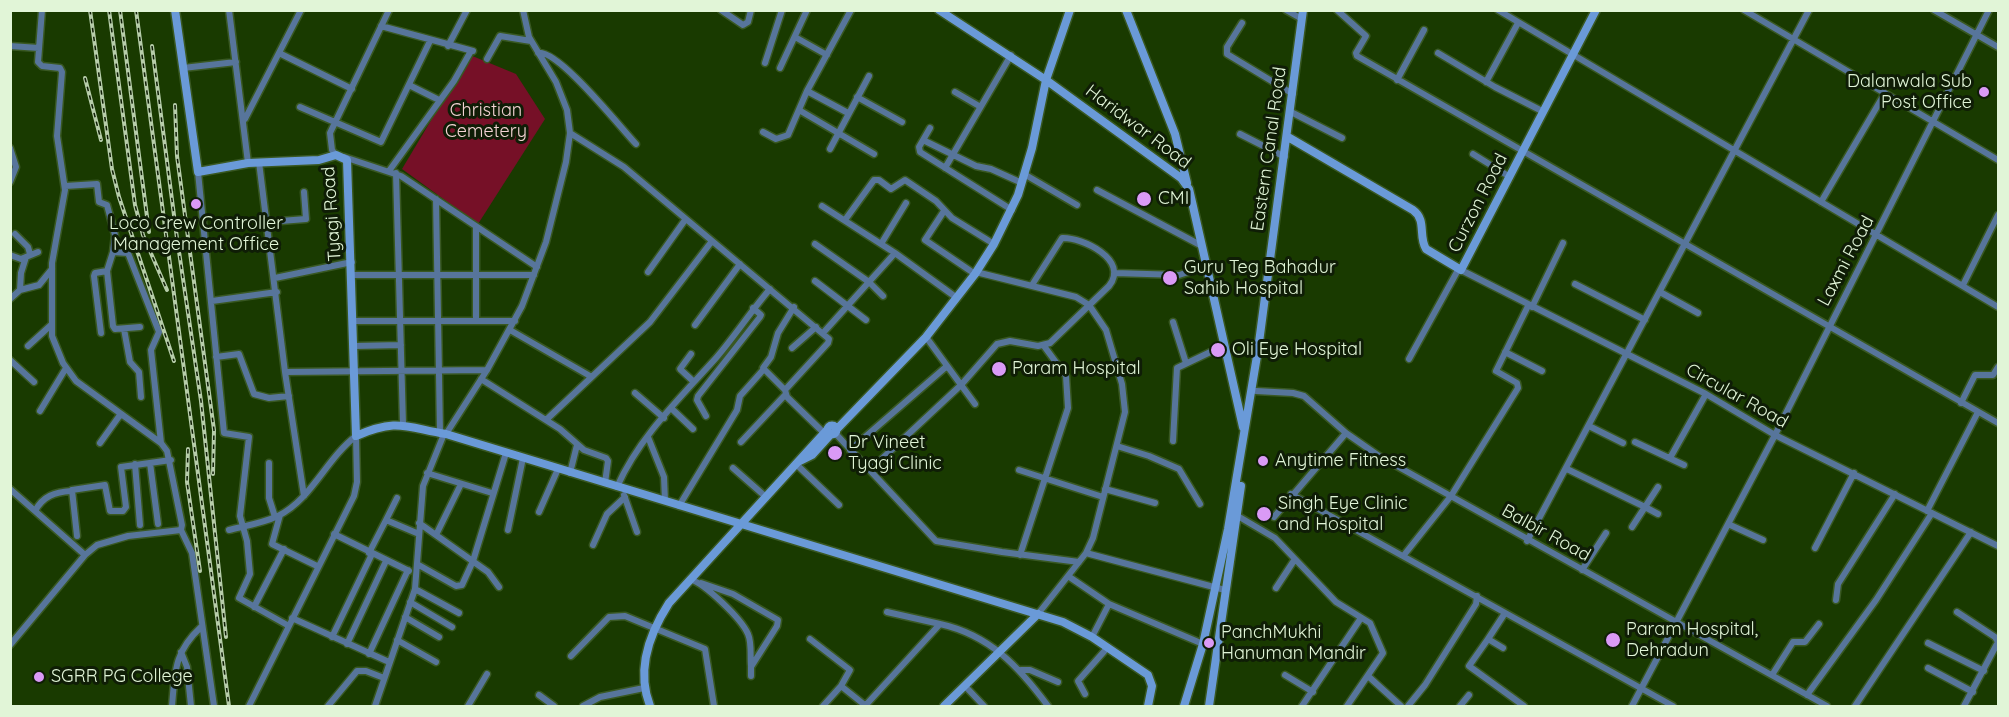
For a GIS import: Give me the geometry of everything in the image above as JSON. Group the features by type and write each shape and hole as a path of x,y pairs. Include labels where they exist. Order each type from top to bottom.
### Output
{"street":[{"path":"42,10 40,65 60,68 62,72 57,136 65,186 52,269 51,324 54,341 66,368 83,387 161,443"},
{"path":"175,10 198,172 224,433 249,437 240,516 248,541 250,574 239,598 289,626"},
{"path":"229,10 248,163"},
{"path":"244,120 302,10"},
{"name":"Tyagi Road","path":"356,436 348,163 332,150 330,139 335,122 388,10"},
{"path":"448,46 467,10"},
{"path":"375,706 415,589 421,493 427,472 443,434 482,379 515,321 537,267 566,162 570,133 562,95 531,41 523,10"},
{"path":"721,10 743,25 748,22 751,10"},
{"path":"765,63 782,10"},
{"path":"780,68 807,10"},
{"path":"762,132 776,139 784,138 792,129 807,91 851,10"},
{"name":"Haridwar Road","path":"939,10 952,14 1047,80 1173,172 1189,189 1247,433 1220,589"},
{"path":"650,706 644,688 645,664 655,628 669,603 852,406 860,403 926,336 957,298 993,244 1012,210 1023,178 1047,80 1070,10"},
{"path":"1126,10 1175,134 1189,189"},
{"path":"1286,10 1302,15"},
{"path":"1337,10 1366,36 1356,53 1357,56 1998,423"},
{"name":"Curzon Road","path":"1288,137 1418,214 1424,246 1460,270 1596,10"},
{"path":"1744,10 1998,160"},
{"path":"1527,540 1567,469 1809,10"},
{"path":"1934,10 1998,47"},
{"name":"Laxmi Road","path":"1632,706 1678,624 1775,435 1989,10"},
{"path":"1498,11 1998,307"},
{"name":"Eastern Canal Road","path":"1247,433 1288,137 1302,15"},
{"path":"1486,82 1518,22"},
{"path":"1242,23 1227,47 1227,54 1293,95"},
{"path":"381,26 473,51 392,172 399,275 403,424"},
{"path":"1397,80 1424,30"},
{"path":"487,59 500,36 531,41"},
{"path":"795,37 826,55"},
{"path":"300,107 381,142 430,41"},
{"path":"10,46 39,48"},
{"path":"279,53 352,89"},
{"path":"538,53 547,53 582,82 636,144"},
{"path":"1438,53 1486,82 1542,111"},
{"path":"945,168 979,106 1011,55"},
{"path":"183,68 236,62"},
{"path":"830,149 869,76"},
{"path":"409,85 439,100"},
{"path":"807,91 848,113"},
{"path":"955,92 979,106"},
{"path":"1821,202 1885,93"},
{"path":"857,97 902,122"},
{"path":"799,111 874,154"},
{"path":"1291,112 1342,138"},
{"path":"930,128 919,150 1012,210"},
{"path":"570,133 615,161 794,307 829,339 828,344 741,442"},
{"path":"1240,134 1285,157"},
{"path":"923,140 952,154 1023,178 1077,205"},
{"path":"10,148 16,167 10,182"},
{"path":"1473,154 1510,177"},
{"path":"198,172 248,163 319,160 340,156 392,172 537,267"},
{"path":"259,162 277,292 285,372 304,496"},
{"path":"845,220 876,179 891,189 900,181 907,181 936,201 944,211 993,244"},
{"path":"65,186 98,184 99,202 107,205 114,230 113,252 107,272 113,327 123,329 140,327"},
{"path":"1097,190 1202,246"},
{"path":"268,222 306,219 304,192"},
{"path":"436,199 438,369 443,434"},
{"path":"881,244 906,203"},
{"path":"822,206 896,253 957,298"},
{"path":"944,211 925,240 975,273 1064,293 1089,305 1106,330 1122,384 1125,412 1093,538 1086,553 1038,614 1000,654 944,706"},
{"path":"1963,285 1998,215"},
{"path":"648,272 685,220"},
{"path":"476,226 476,320"},
{"path":"15,234 28,247 28,256 21,273 20,290"},
{"path":"1032,285 1062,238 1069,238 1107,255 1112,261 1115,273 1112,283 1044,346"},
{"path":"546,420 590,376 650,322 712,242"},
{"path":"1404,555 1451,496 1518,388 1517,383 1496,372 1563,243"},
{"path":"815,244 869,282 883,296"},
{"path":"10,255 17,259 38,252"},
{"path":"113,252 128,253 159,332 151,350 161,443 171,460 182,529 192,553 214,706"},
{"path":"823,333 896,253"},
{"path":"275,278 352,262"},
{"path":"695,325 740,264"},
{"path":"1115,273 1179,275 1207,266"},
{"path":"10,299 20,290 39,285 52,269"},
{"path":"1409,359 1460,270"},
{"name":"Circular Road","path":"1460,270 1706,394 1775,435 1998,546"},
{"path":"101,333 94,274 107,272"},
{"path":"353,275 534,275"},
{"path":"814,281 866,320"},
{"path":"1575,284 1645,320"},
{"path":"593,545 607,514 621,491 631,458 671,408 721,352 770,289"},
{"path":"212,301 277,292"},
{"path":"1660,292 1698,313"},
{"path":"680,506 737,410 740,396 764,369 771,357 778,333 794,307"},
{"path":"706,416 697,400 698,396 760,317 753,308"},
{"path":"354,321 515,321"},
{"path":"1173,322 1186,363"},
{"path":"28,346 51,324"},
{"path":"792,348 816,327"},
{"path":"123,329 130,362 139,372 141,397"},
{"path":"510,330 590,376"},
{"path":"926,336 975,404"},
{"path":"870,470 961,385 1003,340 1044,346 1066,376 1069,398 1066,417 1020,555"},
{"path":"354,346 401,345"},
{"path":"1173,441 1177,370 1186,363 1225,345"},
{"path":"1247,433 1260,363 1258,350"},
{"path":"1505,352 1542,371"},
{"path":"216,357 239,354 254,394 269,398 289,396"},
{"path":"691,354 680,369 694,382"},
{"path":"10,360 34,382"},
{"path":"850,450 946,366"},
{"path":"1961,403 1975,375 1993,375 1998,367"},
{"path":"40,411 66,368"},
{"path":"285,372 402,369 487,370"},
{"path":"764,369 785,393 831,431 936,541 1080,562"},
{"path":"482,379 560,429 577,445 608,461 605,483"},
{"name":"Balbir Road","path":"1256,391 1304,396 1346,433 1379,456 1827,706"},
{"path":"635,393 664,418"},
{"path":"1670,458 1706,394"},
{"path":"671,408 693,429"},
{"path":"1808,695 1864,617 1930,512 1978,412"},
{"path":"100,443 120,415"},
{"path":"229,530 278,516 304,496 341,449 356,436 380,427 403,424 443,434 605,483 621,491 665,501 1063,622 1092,637 1149,675 1152,686 1148,706"},
{"path":"1589,426 1623,443"},
{"path":"1274,517 1291,494 1346,433"},
{"path":"249,706 356,489 356,436"},
{"path":"648,437 664,477 665,501"},
{"path":"1635,442 1684,465"},
{"path":"570,473 577,445"},
{"path":"1117,446 1179,469 1200,504"},
{"path":"417,564 460,587 473,561 506,453"},
{"path":"508,530 523,458"},
{"path":"35,511 40,502 53,493 105,485 110,511 125,511 122,467 171,460"},
{"path":"150,463 158,524"},
{"path":"798,463 839,505"},
{"path":"135,464 140,525"},
{"path":"269,464 269,498 278,516 272,542 317,566"},
{"path":"733,468 766,497"},
{"path":"539,512 558,469"},
{"path":"1567,469 1658,514"},
{"path":"1018,470 1103,497"},
{"path":"427,472 492,493"},
{"path":"1815,548 1854,473"},
{"path":"436,536 461,484"},
{"path":"1632,527 1658,487"},
{"path":"10,489 85,555"},
{"path":"1105,489 1155,503"},
{"path":"71,491 77,536"},
{"path":"621,491 637,532"},
{"path":"1291,494 1673,706"},
{"path":"1836,600 1838,584 1895,494"},
{"path":"332,637 397,498"},
{"path":"1234,514 1275,538 1336,602 1370,623 1384,650 1347,706"},
{"path":"386,520 418,534"},
{"path":"419,524 488,572 500,587"},
{"path":"1728,524 1762,540"},
{"path":"10,645 85,555 108,540 182,529"},
{"path":"1856,706 1971,532"},
{"path":"1582,570 1606,533"},
{"path":"334,534 416,574"},
{"path":"254,607 284,549"},
{"path":"1086,553 1220,589"},
{"path":"1276,588 1295,559"},
{"path":"347,644 386,561"},
{"path":"369,654 408,570"},
{"path":"1068,576 1109,604 1203,644"},
{"path":"690,579 749,602 778,620 777,626 751,667"},
{"path":"701,583 745,630 749,639 751,676"},
{"path":"415,589 459,613"},
{"path":"1185,706 1220,589"},
{"path":"1209,706 1220,589"},
{"path":"1408,706 1445,654 1476,604 1477,597"},
{"path":"410,602 452,627"},
{"path":"1092,637 1109,604"},
{"path":"887,612 973,633 1021,670 1048,706"},
{"path":"1957,612 1998,639 1984,671 1964,706"},
{"path":"1505,613 1469,666 1524,706"},
{"path":"571,656 614,615 625,616 705,649 714,706"},
{"path":"405,617 439,638"},
{"path":"292,618 389,662"},
{"path":"1302,706 1361,618"},
{"path":"842,686 866,706 940,624"},
{"path":"1772,675 1793,642 1805,642 1819,624"},
{"path":"172,706 175,672 180,652 187,640 201,627"},
{"path":"810,639 848,668 849,674 842,686 823,706"},
{"path":"1488,639 1503,648"},
{"path":"397,640 436,662"},
{"path":"1928,643 1984,671"},
{"path":"1085,694 1078,681 1108,647"},
{"path":"180,652 187,667 191,706"},
{"path":"1928,668 1973,692"},
{"path":"1021,670 1030,670 1059,682"},
{"path":"328,706 357,671 384,678"},
{"path":"468,706 487,674"},
{"path":"1285,675 1313,692"},
{"path":"1368,676 1401,706"},
{"path":"964,686 984,706"},
{"path":"583,706 600,697 644,688"},
{"path":"539,695 554,706"},
{"path":"1460,706 1468,695"}],"green space":[{"name":"Christian Cemetery","path":"470,55 516,74 545,119 478,224 402,169"}],"railway":[{"path":"90,10 112,169 119,197 174,361"},
{"path":"109,10 135,205 143,235 167,290"},
{"path":"120,10 149,232"},
{"path":"136,10 229,706"},
{"path":"152,46 178,246"},
{"path":"85,78 101,140"},
{"path":"175,105 177,156 214,430 213,474"},
{"path":"177,238 201,401 226,637"},
{"path":"188,449 187,482 200,571"}],"place":[{"name":"Dalanwala Sub Post Office","path":"1984,92"},
{"name":"CMI","path":"1144,199"},
{"name":"Loco Crew Controller Management Office","path":"196,204"},
{"name":"Guru Teg Bahadur Sahib Hospital","path":"1170,278"},
{"name":"Oli Eye Hospital","path":"1218,350"},
{"name":"Param Hospital","path":"999,369"},
{"name":"Dr Vineet Tyagi Clinic","path":"835,453"},
{"name":"Anytime Fitness","path":"1263,461"},
{"name":"Singh Eye Clinic and Hospital","path":"1264,514"},
{"name":"Param Hospital, Dehradun","path":"1613,640"},
{"name":"PanchMukhi Hanuman Mandir","path":"1209,643"},
{"name":"SGRR PG College","path":"39,677"}]}
